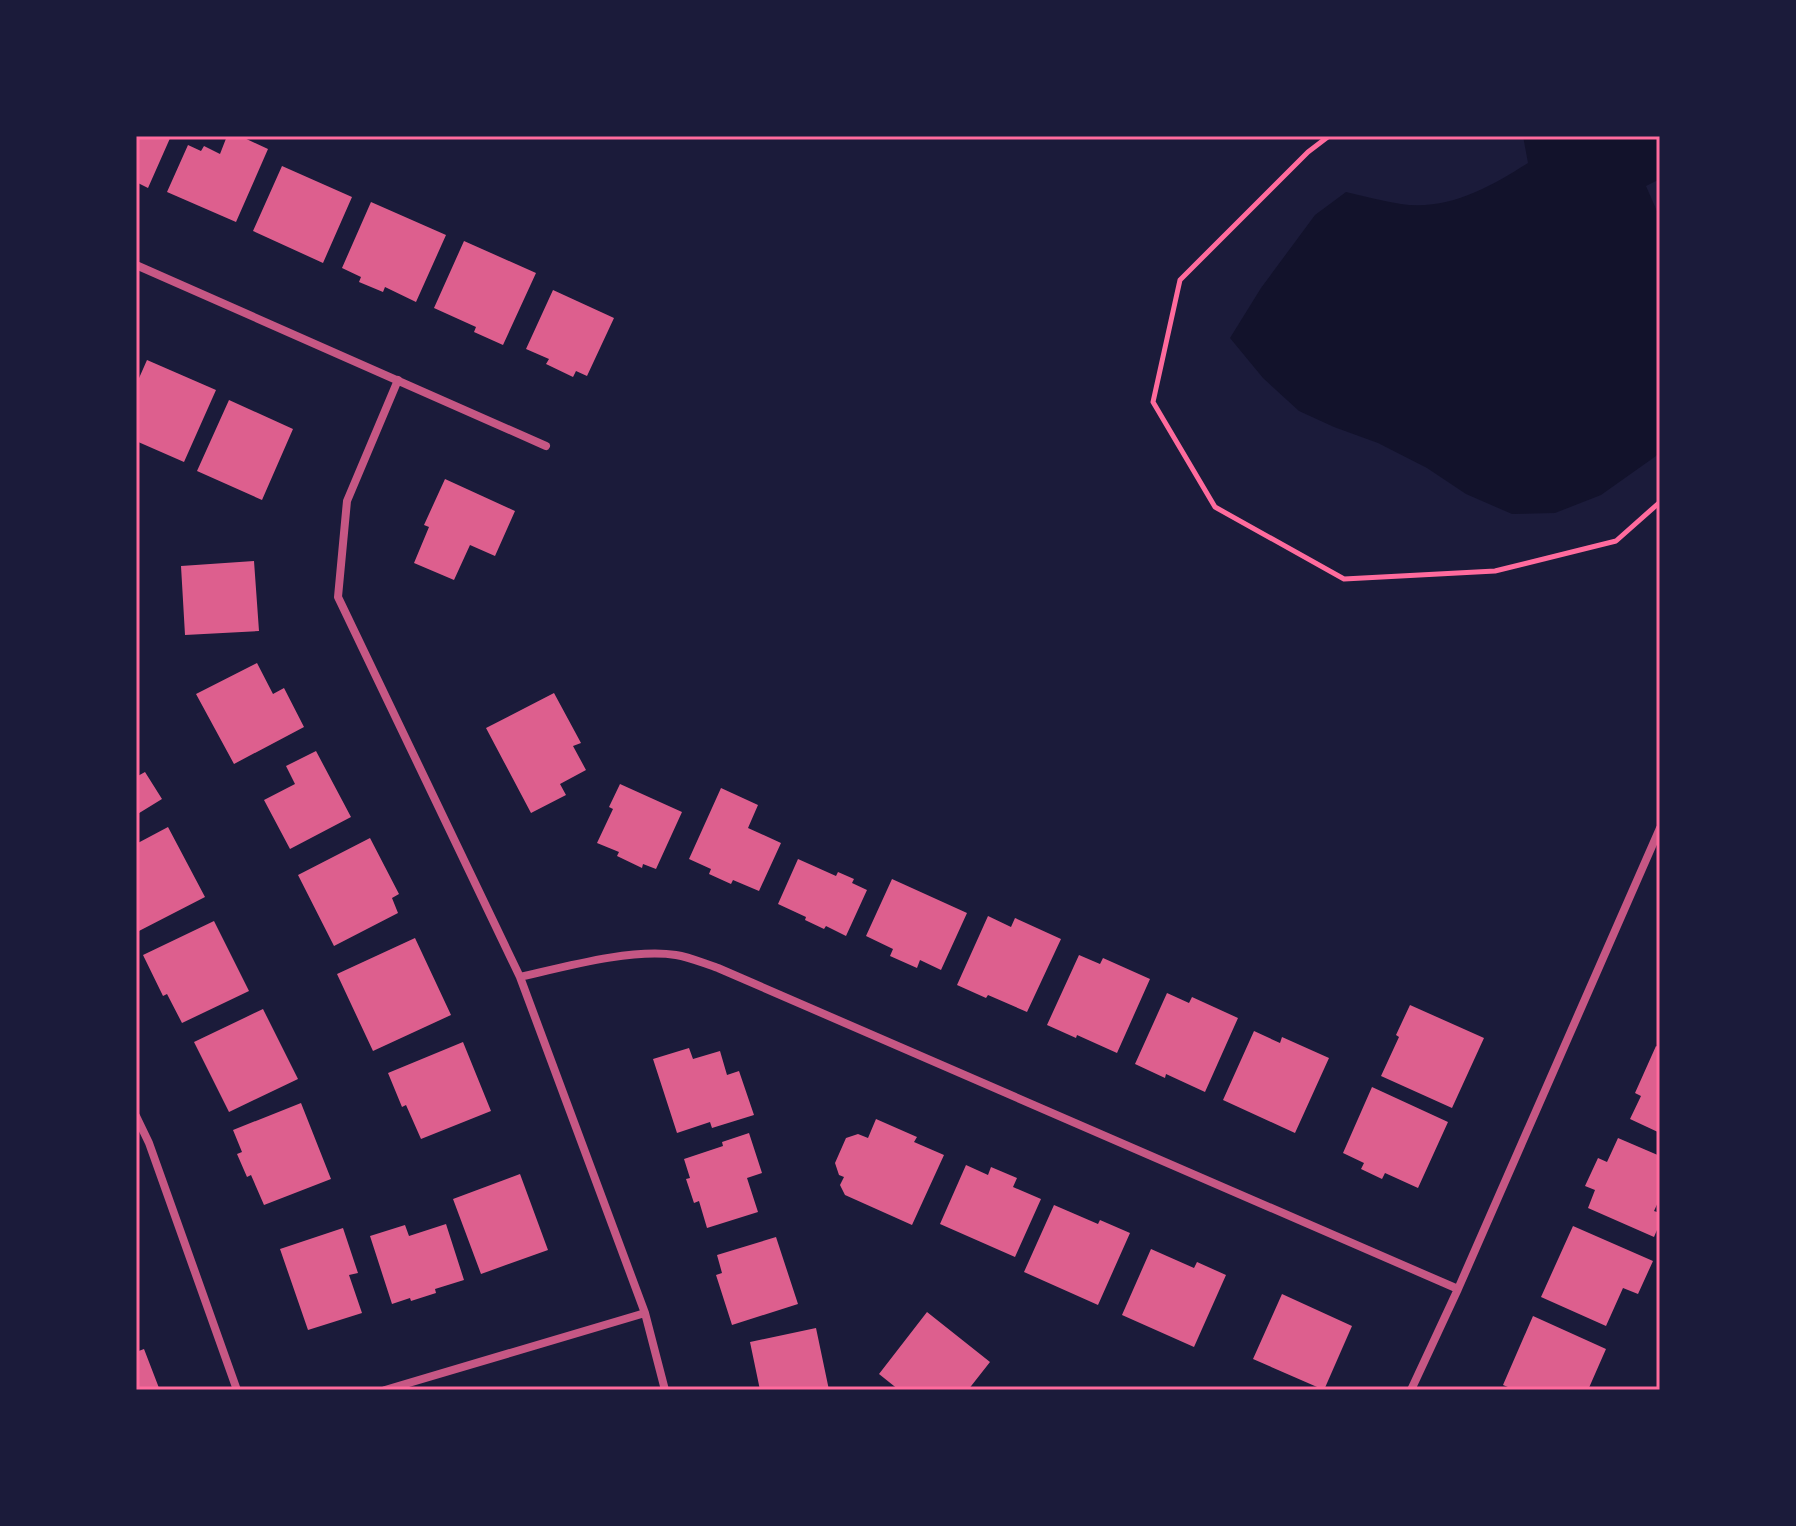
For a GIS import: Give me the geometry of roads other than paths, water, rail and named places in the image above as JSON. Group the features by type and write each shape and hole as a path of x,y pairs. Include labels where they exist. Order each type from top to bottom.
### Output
{"street":[{"path":"136,265 546,446"},
{"path":"398,380 347,501 338,597 520,977 645,1313 665,1390"},
{"path":"1411,1390 1660,828"},
{"path":"520,977 639,954 676,955 718,968 1458,1289"},
{"path":"136,1116 149,1143 237,1390"},
{"path":"385,1390 645,1313"}]}
